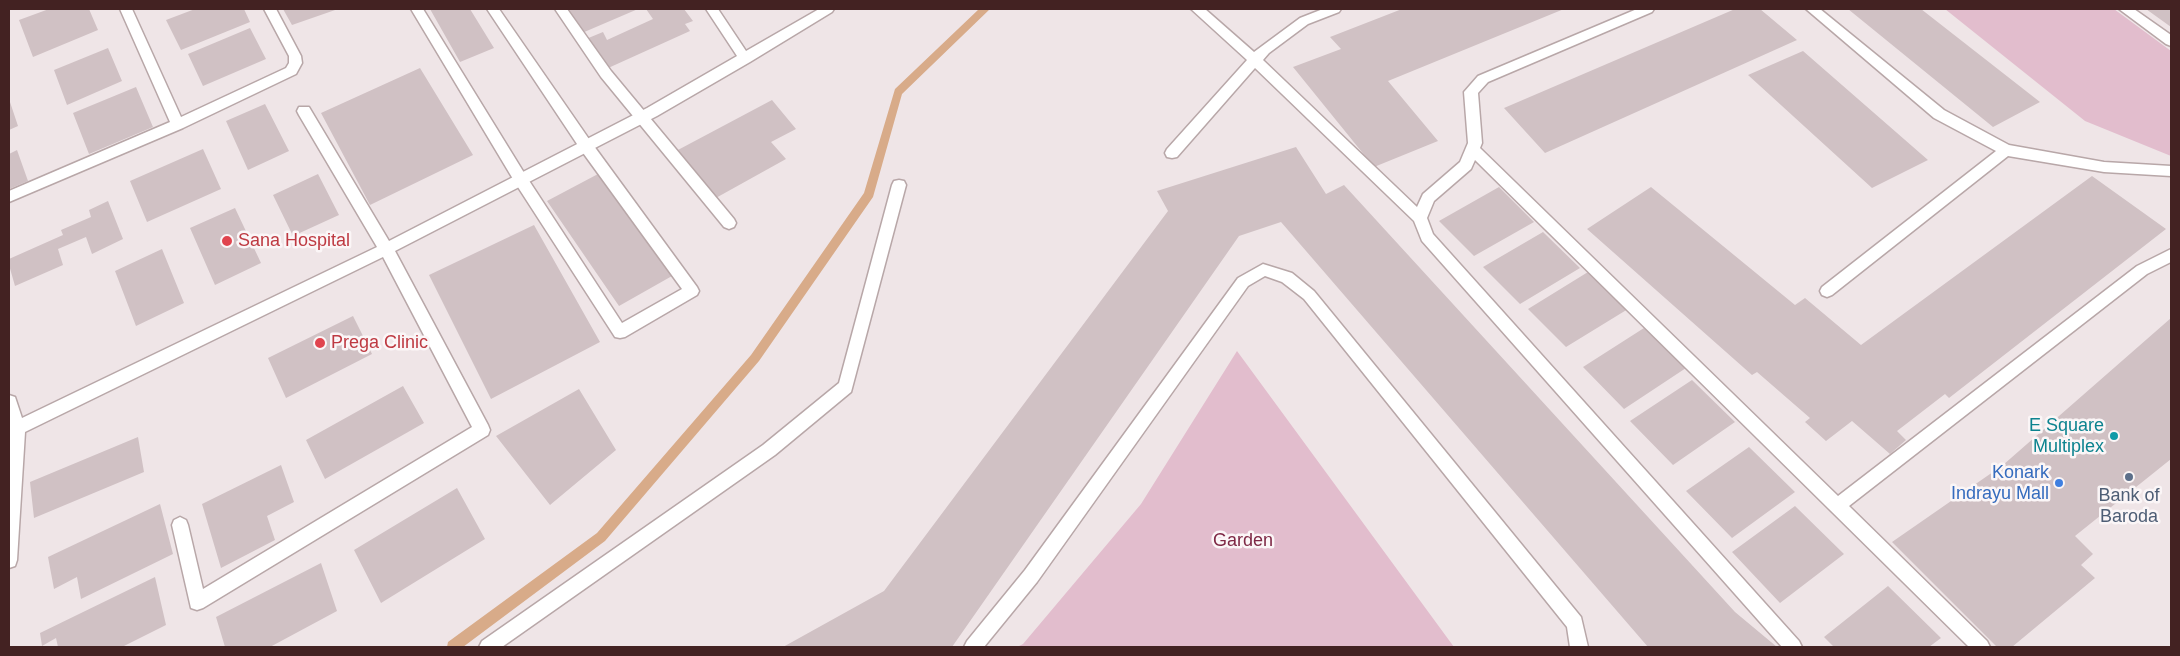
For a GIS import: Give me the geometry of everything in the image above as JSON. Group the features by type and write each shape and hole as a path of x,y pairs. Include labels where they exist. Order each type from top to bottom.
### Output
{"street":[{"path":"126,9 178,124"},
{"path":"9,198 178,124 291,71 296,63 295,56 270,9"},
{"path":"417,9 521,180 620,332 692,290 586,146 493,9"},
{"path":"561,9 606,74 729,223"},
{"path":"712,9 745,58"},
{"path":"13,430 386,249 521,180 641,118 828,9"},
{"path":"1197,9 1255,60 1420,218 1427,237 1793,647"},
{"path":"1172,153 1264,50 1304,20 1335,9"},
{"path":"1420,218 1428,198 1466,165 1475,143 1471,92 1483,79 1509,66 1648,9"},
{"path":"1812,9 1939,114 2006,150 2104,168 2171,171"},
{"path":"2125,9 2171,41"},
{"path":"180,525 197,602 482,430 386,249 304,111"},
{"path":"1472,149 1981,647"},
{"path":"1827,290 2006,150"},
{"path":"488,647 769,450 846,387 898,185"},
{"path":"1838,505 2142,270 2171,255"},
{"path":"973,647 1026,584 1243,282 1263,270 1287,277 1309,295 1575,623 1579,647"},
{"path":"9,402 13,430 9,560"}],"green space":[{"path":"1945,9 2114,9 2171,51 2171,156 2085,121"},
{"name":"Garden","path":"1237,351 1454,647 1017,647 1023,644 1141,504"}],"building":[{"path":"49,9 89,9 98,30 33,57 19,20"},
{"path":"195,9 244,9 250,22 181,50 166,20"},
{"path":"283,9 338,9 292,25"},
{"path":"430,9 470,9 494,48 460,62"},
{"path":"572,9 638,9 582,33 568,11"},
{"path":"646,9 684,9 693,21 685,24 690,31 606,69 586,39 603,32 607,40 653,19"},
{"path":"1402,9 1564,9 1388,81 1438,141 1374,167 1293,67 1341,49 1330,37"},
{"path":"1735,9 1760,9 1797,40 1545,153 1504,108"},
{"path":"1848,9 1921,9 2040,102 1993,127"},
{"path":"2146,9 2171,9 2171,27"},
{"path":"250,28 266,59 203,86 188,54"},
{"path":"108,48 122,81 67,105 54,70"},
{"path":"1803,51 1928,160 1872,188 1748,75"},
{"path":"420,68 473,155 370,205 321,113"},
{"path":"136,87 153,127 89,154 73,113"},
{"path":"9,99 18,126 9,130"},
{"path":"772,100 796,129 771,142 786,159 714,199 676,151"},
{"path":"265,104 289,151 248,170 226,121"},
{"path":"1296,147 1326,194 1344,185 1735,612 1777,647 1648,647 1281,222 1239,236 952,647 783,647 884,591 1168,211 1157,191"},
{"path":"203,149 221,189 147,222 130,181"},
{"path":"17,150 28,181 9,189 9,154"},
{"path":"318,174 339,215 293,236 273,195"},
{"path":"598,174 672,276 619,306 547,201"},
{"path":"2092,176 2166,229 1949,398 1945,394 1897,431 1906,440 1890,454 1852,421 1826,441 1805,422 1810,418 1757,372 1752,375 1587,229 1651,187 1795,305 1805,298 1861,345"},
{"path":"1499,187 1534,222 1474,256 1439,221"},
{"path":"108,201 123,239 92,254 86,237 58,249 63,265 15,286 9,259 63,235 61,230 91,217 89,210"},
{"path":"235,208 261,263 215,285 190,228"},
{"path":"534,225 600,342 491,399 429,275"},
{"path":"1543,232 1580,268 1520,304 1483,267"},
{"path":"162,249 184,303 136,326 115,271"},
{"path":"1588,272 1628,309 1566,347 1528,309"},
{"path":"353,316 372,354 286,398 268,358"},
{"name":"Konark Indrayu Mall","path":"2171,318 2171,459 2075,536 2093,554 2081,565 2095,578 2012,647 1997,647 1892,542 2003,465"},
{"path":"1644,328 1686,368 1624,409 1583,367"},
{"path":"1692,380 1735,422 1673,465 1630,421"},
{"path":"403,386 424,423 325,479 306,440"},
{"path":"579,389 616,450 550,505 496,436"},
{"path":"138,437 144,472 34,518 30,482"},
{"path":"1749,447 1795,492 1732,538 1686,491"},
{"path":"281,465 294,502 267,516 275,540 221,568 202,504"},
{"path":"457,488 485,539 381,603 354,550"},
{"path":"160,504 173,554 81,599 77,577 54,589 48,557"},
{"path":"1795,506 1844,554 1780,603 1732,552"},
{"path":"321,563 337,611 270,647 225,647 216,617"},
{"path":"155,577 166,625 122,647 58,647 56,638 42,646 40,633"},
{"path":"1888,586 1941,638 1929,647 1834,647 1824,637"}],"waterway":[{"path":"453,647 601,537 755,358 869,194 898,92 985,9"}],"place":[{"name":"Sana Hospital","path":"227,241"},
{"name":"Prega Clinic","path":"320,343"},
{"name":"E Square Multiplex","path":"2114,436"},
{"name":"Bank of Baroda","path":"2129,477"},
{"name":"Konark Indrayu Mall","path":"2059,483"}]}
